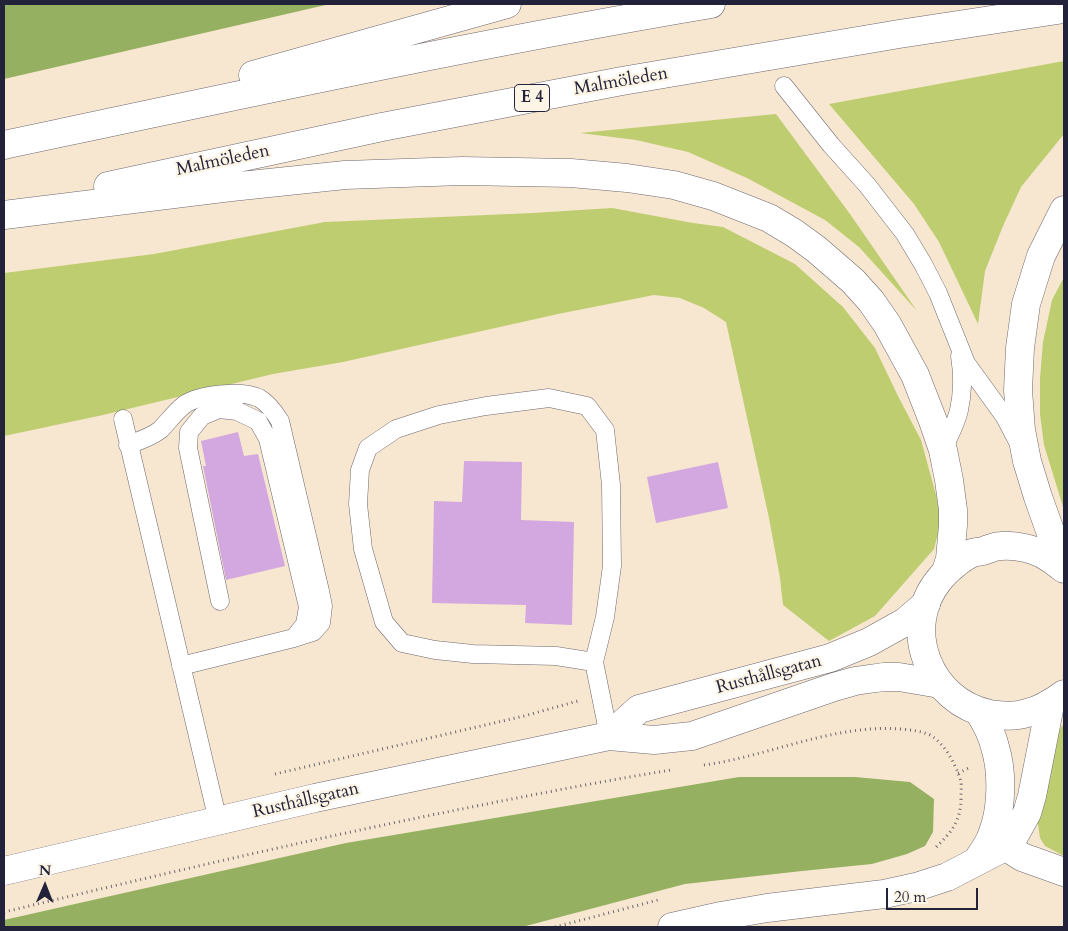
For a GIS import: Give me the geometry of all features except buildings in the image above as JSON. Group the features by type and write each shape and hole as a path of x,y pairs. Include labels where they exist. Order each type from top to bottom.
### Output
{"main road":[{"path":"4,145 507,4"},
{"path":"4,145 297,83 600,22 711,4"},
{"name":"Malmöleden","path":"4,209 382,127 602,85 1064,8"},
{"path":"4,215 345,175 462,171 571,173 627,178 674,185 713,196 769,218 816,249 853,281 871,301 887,324 915,375 934,421 943,450 953,510 950,560 946,571"},
{"path":"1064,210 1040,256 1026,304 1020,348 1018,390 1021,430 1027,461 1054,542 1064,564"},
{"path":"1057,699 1027,714 1003,716 980,712 958,701 940,684 929,666 922,646 921,625 926,604 934,586 946,571 971,554 1000,546 1024,548 1048,557 1064,569"},
{"name":"Rusthållsgatan","path":"609,736 639,709 830,658 869,642 905,622 926,604"},
{"name":"Rusthållsgatan","path":"4,871 315,798 609,736 654,740 692,736 834,687 869,678 898,677 940,684"},
{"path":"998,842 1012,840 1027,813 1057,699"},
{"path":"672,927 721,916 766,918 916,887 947,877 999,850 997,815 1000,797 998,757 988,727 980,712"},
{"path":"998,842 1022,858 1064,872"}],"lane":[{"path":"784,86 831,145 872,192 904,234 938,293 966,363 1005,418 1027,461"},
{"path":"943,450 959,412 962,391 960,357 955,338"},
{"path":"128,445 158,431 185,405 200,397 240,394 259,398 272,410 280,421 320,591 322,606 320,623 314,632 181,666"},
{"path":"594,662 556,656 473,654 402,643 384,622 363,549 358,504 360,470 368,448 396,429 439,415 486,406 549,398 587,406 606,430 611,485 612,566 605,617 594,662 609,736"},
{"path":"220,600 188,448 189,432 197,421 202,416 219,409 237,411 258,421 268,439 308,607 305,624 294,638"},
{"path":"123,419 218,821"}],"path":[{"path":"701,766 851,731 886,728 919,731 930,735 945,750 956,769 962,788 961,809 958,820 951,832 931,852"},
{"path":"4,912 338,834 580,785 674,770"},
{"path":"555,927 662,899"}],"green space":[{"path":"4,4 330,4 4,79"},
{"path":"1064,61 1064,134 1021,187 1003,226 985,271 978,324 939,242 914,204 829,104"},
{"path":"776,114 850,214 917,311 859,247 825,220 747,178 688,152 636,140 580,133"},
{"path":"612,208 723,227 795,264 843,307 875,348 921,440 936,495 941,522 934,549 875,616 829,641 783,605 769,518 726,322 704,308 680,298 654,295 558,314 343,362 273,374 103,415 4,436 4,273 154,254 325,222"},
{"path":"1064,277 1064,510 1044,445 1040,414 1040,378 1043,342 1052,300"},
{"path":"1064,723 1064,856 1045,846 1040,838 1037,818 1058,732"},
{"path":"739,777 855,777 910,782 934,799 933,832 925,846 907,854 872,864 685,884 522,927 4,927 4,920 346,843"}]}
